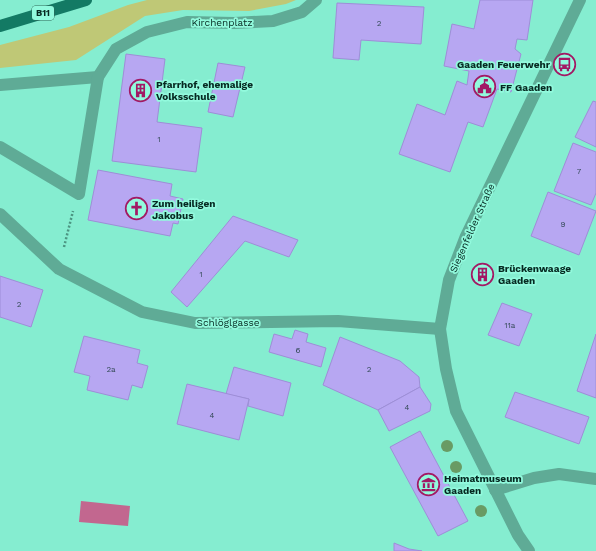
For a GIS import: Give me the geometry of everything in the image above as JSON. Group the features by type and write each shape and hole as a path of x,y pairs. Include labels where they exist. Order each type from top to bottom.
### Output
{"main road":[{"name":"B11","path":"0,26 86,0"}],"street":[{"name":"Kirchenplatz","path":"98,78 116,48 146,32 187,22 234,23 272,21 302,12 316,0"},
{"name":"Siegenfelder Straße","path":"529,551 518,535 456,411 446,369 440,329 449,280 466,236 580,0"},
{"path":"0,85 98,78 79,194 0,147"},
{"name":"Schlöglgasse","path":"0,214 59,269 142,312 194,323 338,321 440,329"},
{"path":"495,490 534,478 559,474 596,479"}],"green space":[{"path":"147,0 296,0 286,4 249,11 183,10 145,16 76,60 0,68 0,45 69,27 128,5"}],"shaded area":[{"path":"81,501 130,506 128,526 79,522"}],"building":[{"name":"FF Gaaden","path":"480,0 533,0 527,40 517,39 515,49 521,54 511,92 497,89 483,127 468,122 450,172 399,154 417,104 445,115 457,81 467,85 469,71 444,66 452,24 474,29"},
{"path":"337,3 424,7 421,44 361,40 359,60 333,58"},
{"name":"Pfarrhof, ehemalige Volksschule","path":"126,54 165,59 157,122 202,128 196,172 112,161"},
{"path":"218,63 245,67 233,117 208,112"},
{"path":"593,101 596,102 596,147 575,137"},
{"path":"573,143 596,152 596,193 591,205 554,191"},
{"name":"Zum heiligen Jakobus","path":"98,170 172,184 170,196 183,199 178,224 173,223 170,236 88,220"},
{"path":"548,192 596,211 579,255 531,236"},
{"path":"233,216 298,240 289,257 245,241 187,307 171,292"},
{"name":"Brückenwaage Gaaden","path":"478,265 490,269 485,283 474,279"},
{"path":"0,276 43,290 31,327 0,317"},
{"path":"502,303 532,314 519,346 488,335"},
{"path":"295,330 308,334 306,342 326,348 321,367 269,352 274,334 292,339"},
{"path":"596,334 596,398 577,391"},
{"path":"84,336 140,350 137,363 148,366 142,388 132,385 128,400 87,390 90,376 74,372"},
{"path":"340,337 400,361 419,377 420,387 378,410 323,385"},
{"path":"234,367 291,383 283,416 248,406 249,399 226,394"},
{"path":"187,384 249,399 239,440 177,424"},
{"path":"420,387 431,404 430,411 389,431 378,410"},
{"path":"515,392 589,417 579,444 505,417"},
{"name":"Heimatmuseum Gaaden","path":"420,431 468,521 438,536 390,447"},
{"path":"394,543 409,549 422,551 394,551"}],"place":[{"name":"Gaaden Feuerwehr","path":"565,64"},
{"name":"FF Gaaden","path":"484,87"},
{"name":"Pfarrhof, ehemalige Volksschule","path":"141,90"},
{"name":"Zum heiligen Jakobus","path":"136,209"},
{"name":"Brückenwaage Gaaden","path":"482,274"},
{"name":"Heimatmuseum Gaaden","path":"429,484"}]}
